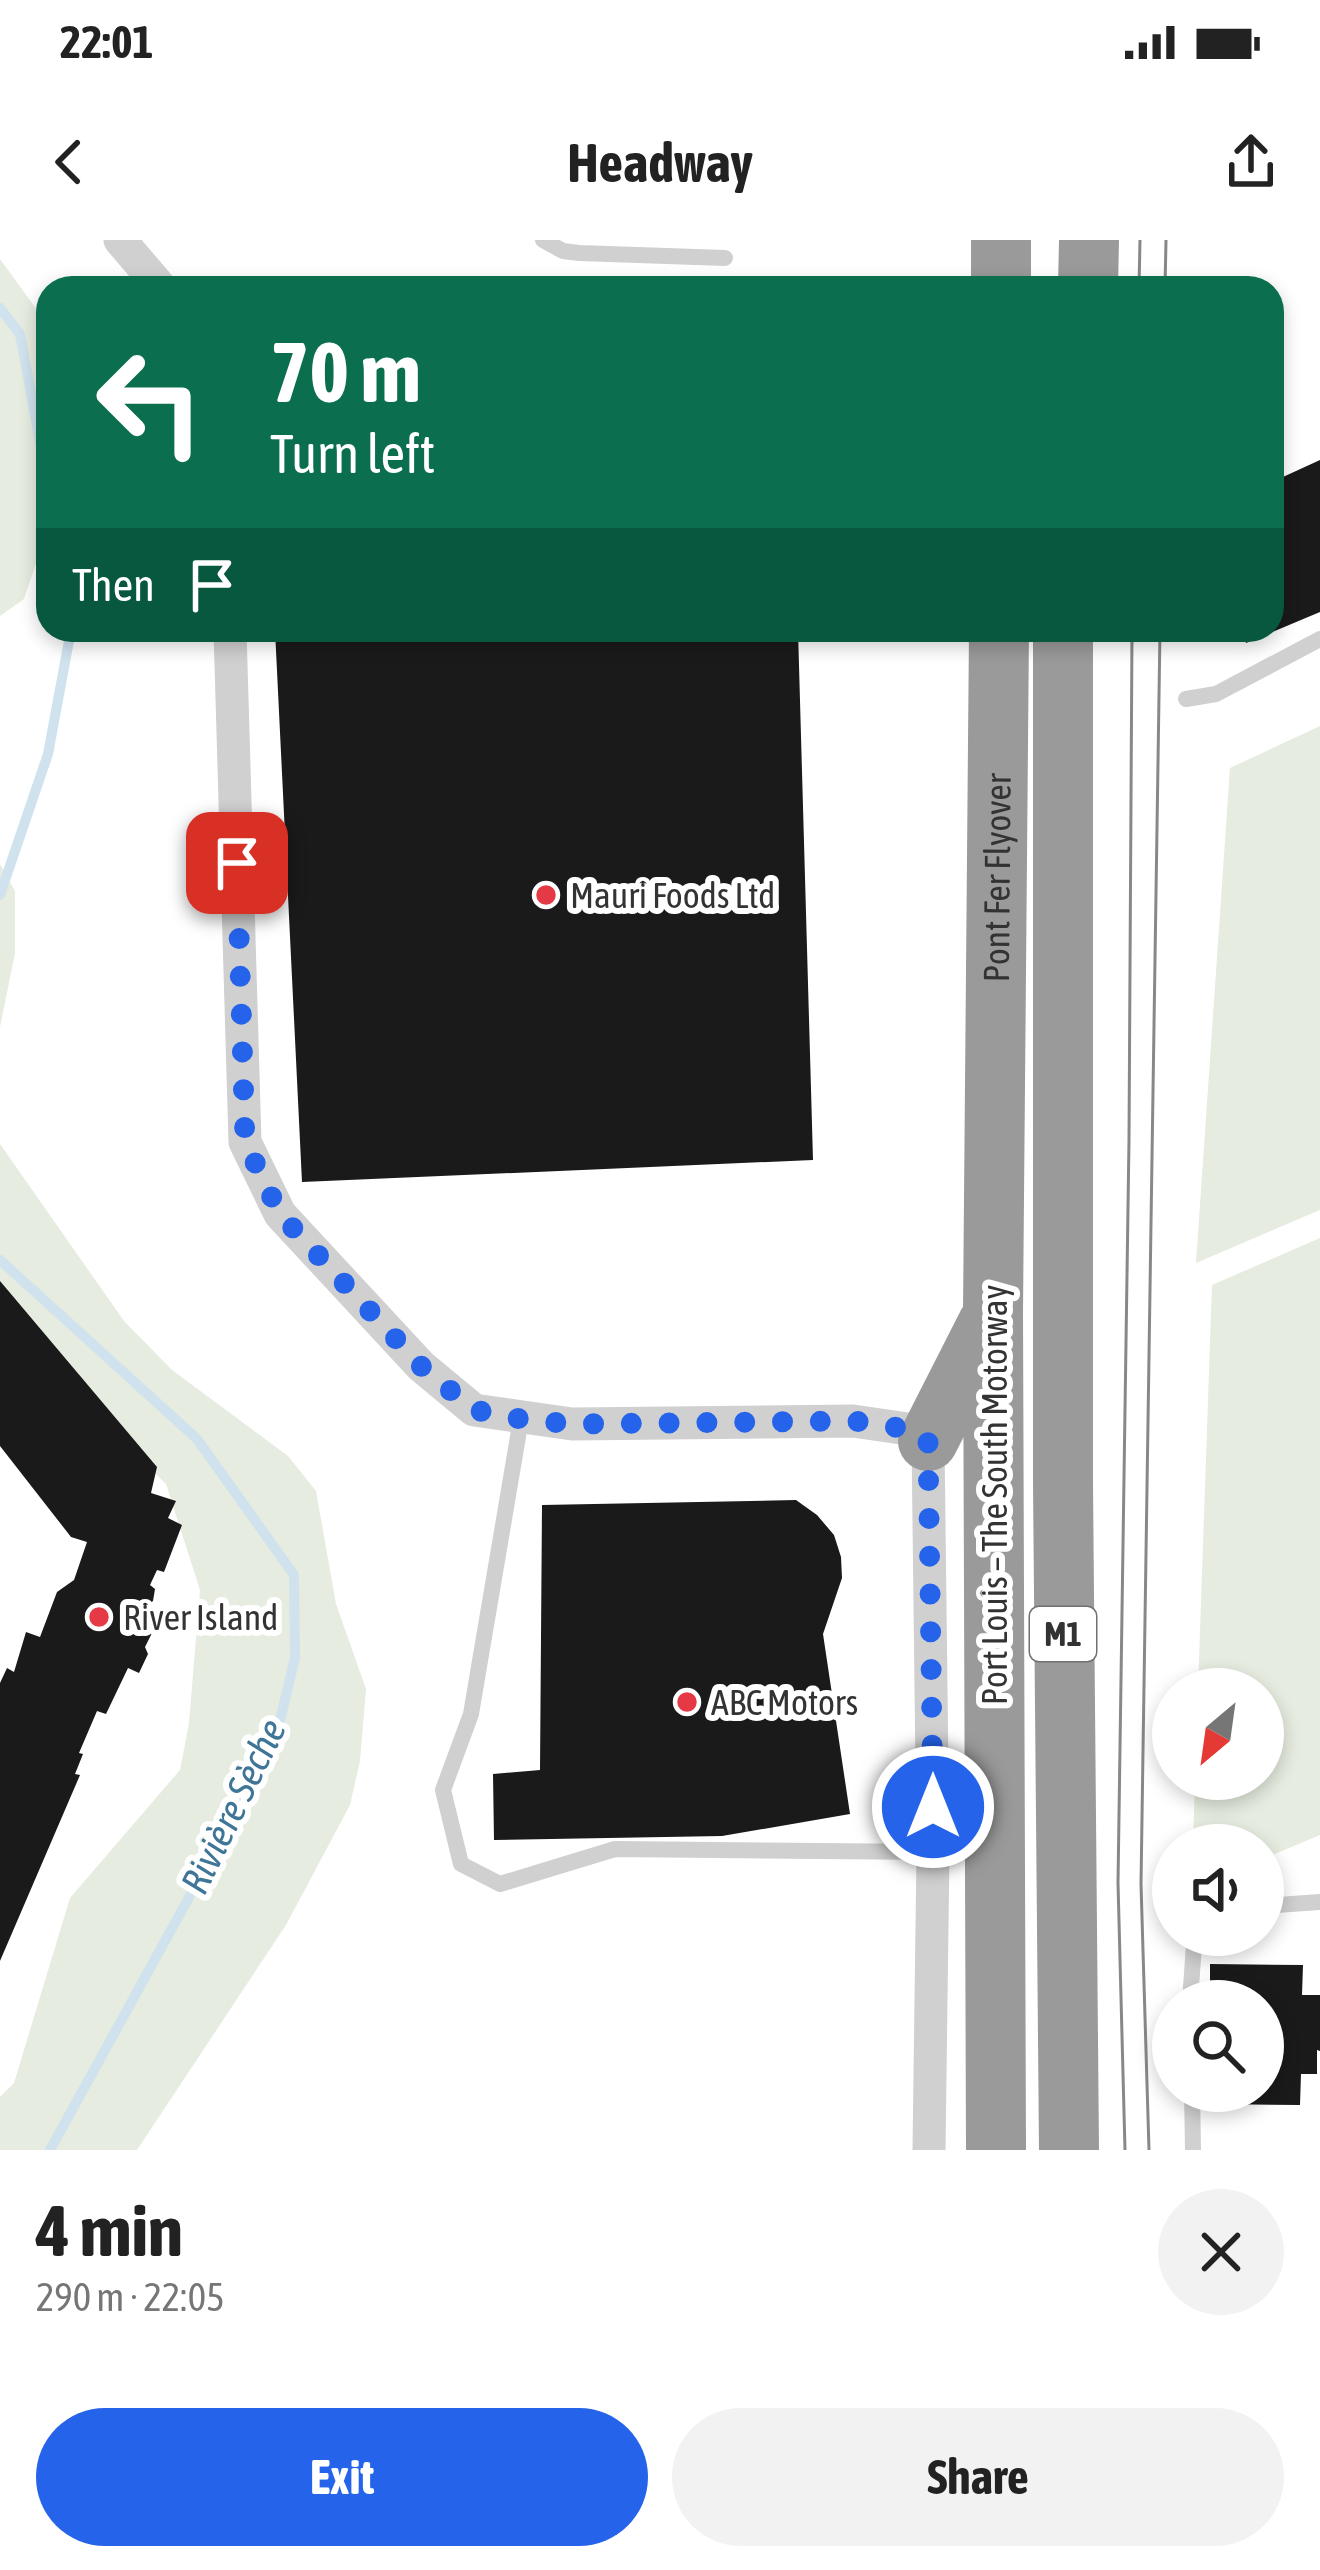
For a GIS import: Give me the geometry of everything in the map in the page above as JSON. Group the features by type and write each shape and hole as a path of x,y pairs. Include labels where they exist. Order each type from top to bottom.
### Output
{"highway":[{"path":"968,240 968,276"},
{"path":"1001,240 1001,276"},
{"path":"1062,240 1062,276"},
{"path":"1088,276 1089,240"},
{"path":"970,642 996,1129"},
{"name":"Pont Fer Flyover","path":"996,1129 999,642"},
{"name":"Pont Fer Flyover","path":"1063,642 1065,1118"},
{"path":"1065,1118 1089,642"},
{"name":"Port Louis – The South Motorway","path":"1065,1118 1069,2150"},
{"name":"Port Louis – The South Motorway","path":"995,2150 996,1129"},
{"path":"928,1441 993,1312"}],"street":[{"path":"134,245 153,276"},
{"path":"230,642 245,1142 280,1214 421,1366 474,1410 572,1424 854,1421 908,1429 928,1441 933,1852 929,2150"}],"lane":[{"path":"543,240 579,253 725,258"},
{"path":"1186,699 1216,694 1320,639"},
{"path":"521,1419 471,1714 443,1790 461,1864 500,1884 615,1849 933,1852"},
{"path":"1284,1905 1320,1902"},
{"path":"1192,2112 1193,2150"}],"shaded area":[{"path":"0,259 36,308 36,564 24,599 0,616"},
{"path":"1320,726 1320,1210 1196,1263 1230,768"},
{"path":"0,864 15,891 15,953 0,1027"},
{"path":"0,1144 124,1321 172,1370 288,1456 316,1491 336,1604 366,1689 360,1761 350,1805 286,1925 137,2150 0,2150 0,2097 14,2083 70,1898 180,1770 189,1723 200,1590 166,1484 72,1392 0,1307"},
{"path":"1320,1238 1320,1835 1284,1850 1284,1824 1194,1824 1194,1800 1284,1800 1284,1668 1199,1668 1212,1285"}],"building":[{"path":"1320,460 1320,612 1284,627 1284,476"},
{"name":"Mauri Foods Ltd","path":"276,642 798,642 813,1160 302,1182"},
{"name":"River Island","path":"0,1281 157,1467 151,1493 176,1501 168,1518 182,1525 164,1572 157,1570 150,1585 155,1589 153,1601 144,1607 155,1627 145,1647 148,1654 139,1673 128,1668 106,1714 97,1711 79,1753 83,1754 75,1774 80,1775 0,1961 0,1683 7,1668 14,1672 26,1632 40,1637 57,1592 74,1580 87,1542 71,1537 0,1446"},
{"name":"ABC Motors","path":"796,1500 834,1535 841,1557 842,1578 823,1634 850,1814 722,1836 494,1840 493,1774 540,1770 542,1505"},
{"path":"1210,1964 1303,1965 1302,1995 1320,1995 1320,2051 1317,2074 1301,2074 1300,2105 1284,2105 1284,1980 1210,1980"}],"waterway":[{"name":"Rivière Sèche","path":"0,308 20,334 36,420"},
{"name":"Rivière Sèche","path":"0,895 48,754 69,642"},
{"name":"Rivière Sèche","path":"0,1260 197,1439 294,1575 295,1658 275,1741 50,2150"}],"tram line":[{"path":"1139,276 1140,240"},
{"path":"1165,276 1166,240"},
{"path":"1125,2150 1118,1883 1132,642"},
{"path":"1149,2150 1141,1884 1160,642"}],"place":[{"name":"Mauri Foods Ltd","path":"546,895"},
{"name":"River Island","path":"99,1617"},
{"name":"ABC Motors","path":"687,1702"}],"route":[{"path":"237,863 245,1142 280,1214 421,1366 474,1410 521,1419 572,1424 854,1421 908,1429 928,1441 933,1807"}]}
